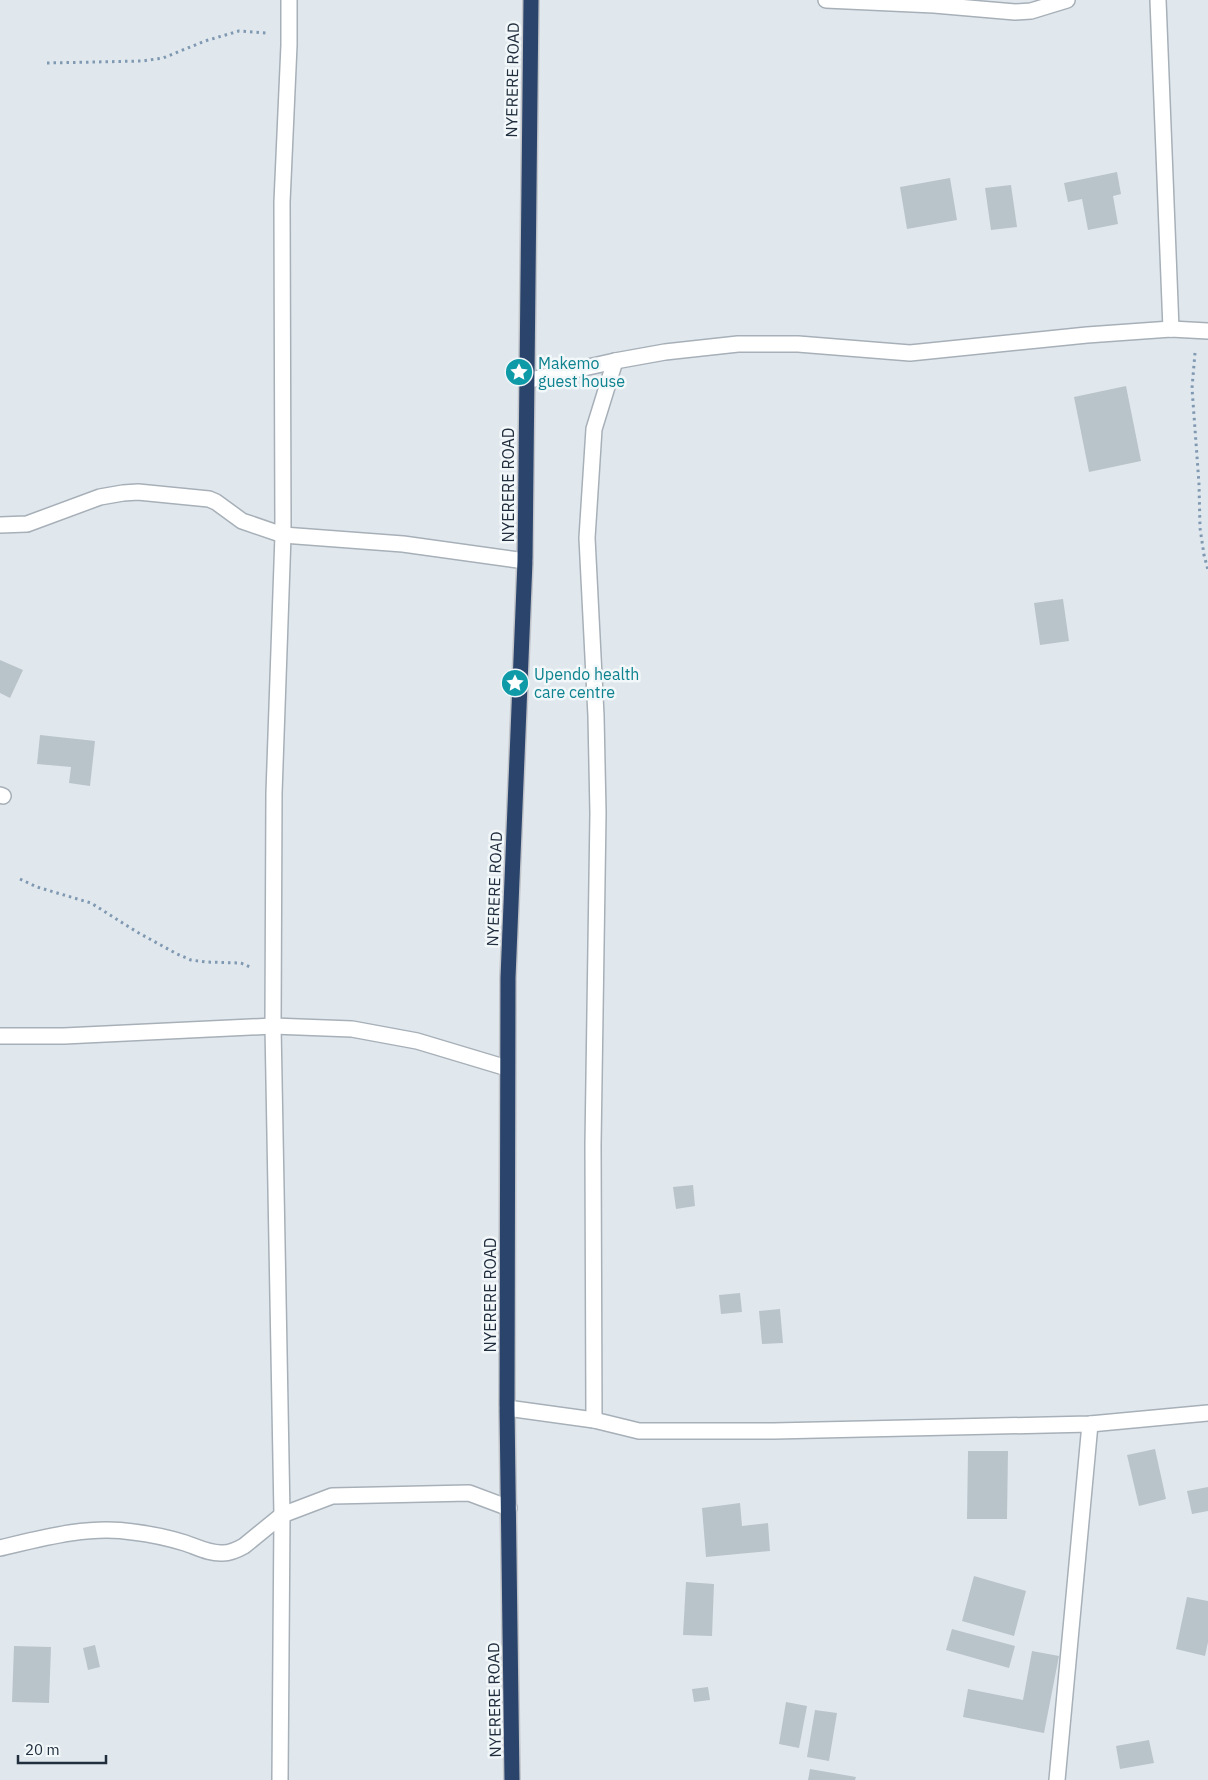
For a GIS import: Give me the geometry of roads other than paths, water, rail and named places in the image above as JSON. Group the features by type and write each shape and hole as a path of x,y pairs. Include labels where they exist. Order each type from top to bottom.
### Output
{"highway":[{"name":"NYERERE ROAD","path":"512,1780 507,1408 507,1068 508,978 526,561 526,380 531,0"}],"street":[{"path":"280,1780 282,1515 273,1026 274,792 284,535 282,202 289,45 288,0"},
{"path":"826,0 934,4 1015,12 1031,11 1067,0"},
{"path":"1158,0 1171,329"},
{"path":"526,380 665,352 738,344 798,344 910,353 1087,335 1171,329 1208,331"},
{"path":"594,1420 593,1165 598,813 596,716 587,538 594,428 615,361"},
{"path":"0,524 27,524 100,497 138,492 209,499 242,521 284,535 403,544 526,561"},
{"path":"0,1036 64,1036 273,1026 362,1031 417,1041 507,1068"},
{"path":"507,1408 594,1420 639,1431 774,1431 1090,1424 1208,1413"},
{"path":"1057,1780 1090,1424"},
{"path":"0,1548 80,1532 107,1530 132,1532 222,1553 238,1550 282,1515 332,1496 469,1493 509,1508"}],"place":[{"name":"Makemo guest house","path":"519,372"},
{"name":"Upendo health care centre","path":"515,683"}]}
